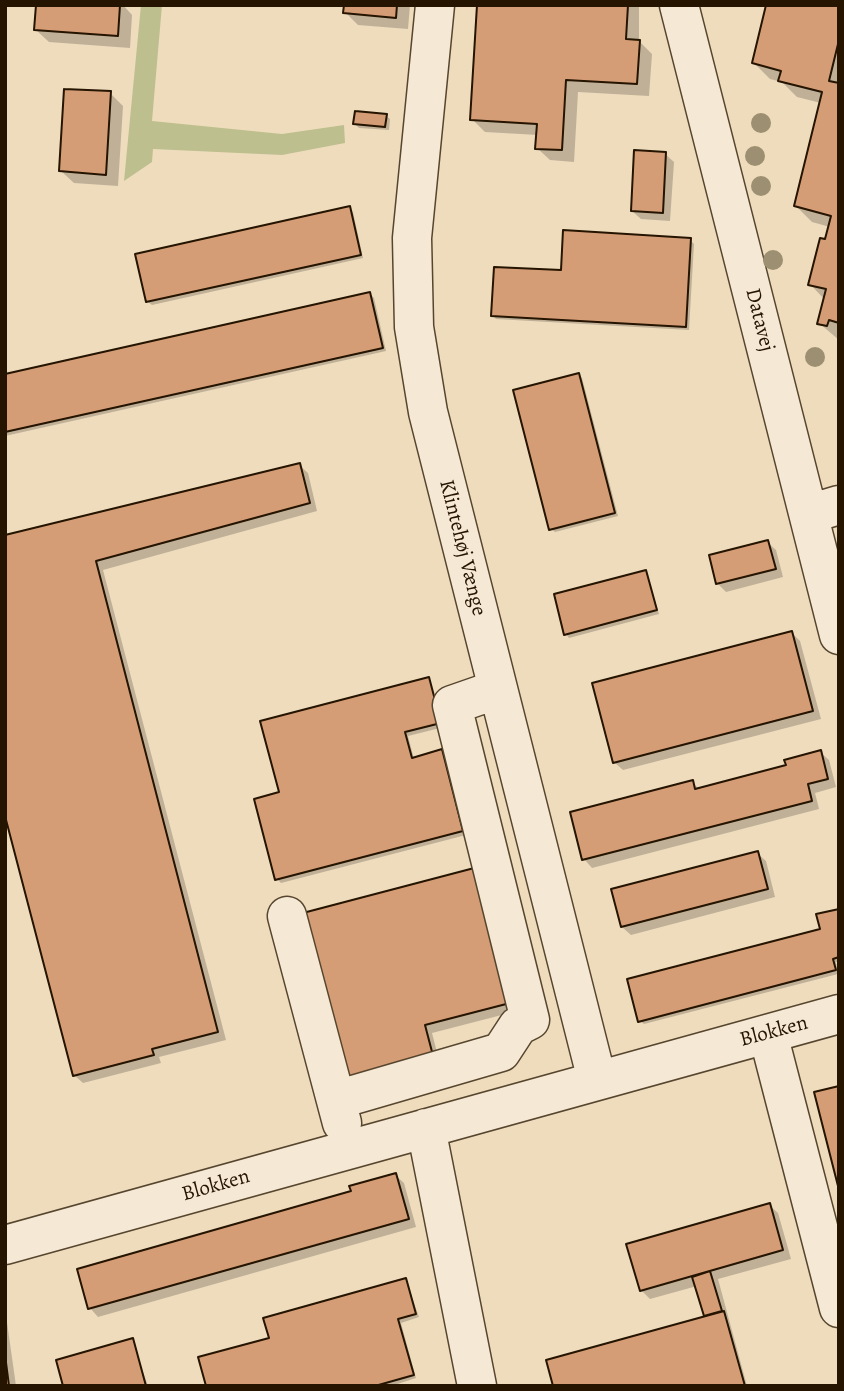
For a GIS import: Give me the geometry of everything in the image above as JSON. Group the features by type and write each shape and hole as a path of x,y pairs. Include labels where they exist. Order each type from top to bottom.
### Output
{"street":[{"name":"Klintehøj Vænge","path":"435,5 412,238 414,327 428,412 597,1080"},
{"name":"Datavej","path":"679,5 824,510 839,635"},
{"path":"335,1100 500,1052 518,1026 530,1020 452,705 498,689"},
{"path":"287,916 349,1149"},
{"path":"527,1005 574,989"},
{"name":"Blokken","path":"5,1245 839,1014"},
{"path":"768,1034 839,1308"},
{"path":"426,1128 477,1386"}],"green space":[{"path":"141,5 162,5 152,121 282,134 344,125 345,143 282,155 153,149 152,162 124,181"}],"building":[{"path":"36,5 120,5 118,36 34,30"},
{"path":"344,5 397,5 396,18 343,13"},
{"path":"477,5 628,5 626,39 640,40 637,84 566,80 562,150 535,149 537,124 470,120"},
{"path":"766,5 839,5 839,40 829,81 839,83 839,323 829,320 827,326 817,324 826,289 808,285 820,238 825,239 831,216 794,206 822,92 778,81 781,71 752,63"},
{"path":"64,89 111,91 106,175 59,171"},
{"path":"355,111 387,114 385,127 353,124"},
{"path":"634,150 666,152 663,213 631,211"},
{"path":"350,206 361,255 146,302 135,254"},
{"path":"563,230 691,238 686,327 491,316 494,267 561,270"},
{"path":"370,292 383,348 5,432 5,374"},
{"path":"579,373 615,513 549,530 513,390"},
{"path":"300,463 310,503 96,561 218,1032 152,1049 154,1055 73,1076 5,816 5,535"},
{"path":"768,540 776,569 716,584 709,555"},
{"path":"646,570 657,610 564,635 554,594"},
{"path":"792,631 813,711 613,763 592,683"},
{"path":"429,677 441,723 405,732 412,758 442,749 463,831 275,880 254,799 279,792 260,721"},
{"path":"821,750 828,779 808,784 812,801 582,860 570,812 693,780 695,789 786,765 784,760"},
{"path":"758,851 768,889 621,927 611,889"},
{"path":"478,867 514,1002 425,1025 436,1067 345,1091 299,914"},
{"path":"839,909 839,957 833,959 836,970 638,1022 627,979 820,929 816,914"},
{"path":"839,1086 839,1190 814,1092"},
{"path":"396,1173 409,1219 88,1309 77,1269 351,1191 349,1186"},
{"path":"770,1203 783,1250 640,1291 626,1244"},
{"path":"710,1271 722,1311 704,1316 692,1277"},
{"path":"406,1278 416,1314 398,1319 414,1375 375,1386 206,1386 198,1357 269,1338 263,1318"},
{"path":"724,1311 745,1386 553,1386 546,1360"},
{"path":"133,1338 146,1386 63,1386 56,1360"},
{"path":"5,1355 9,1386 5,1386"}]}
